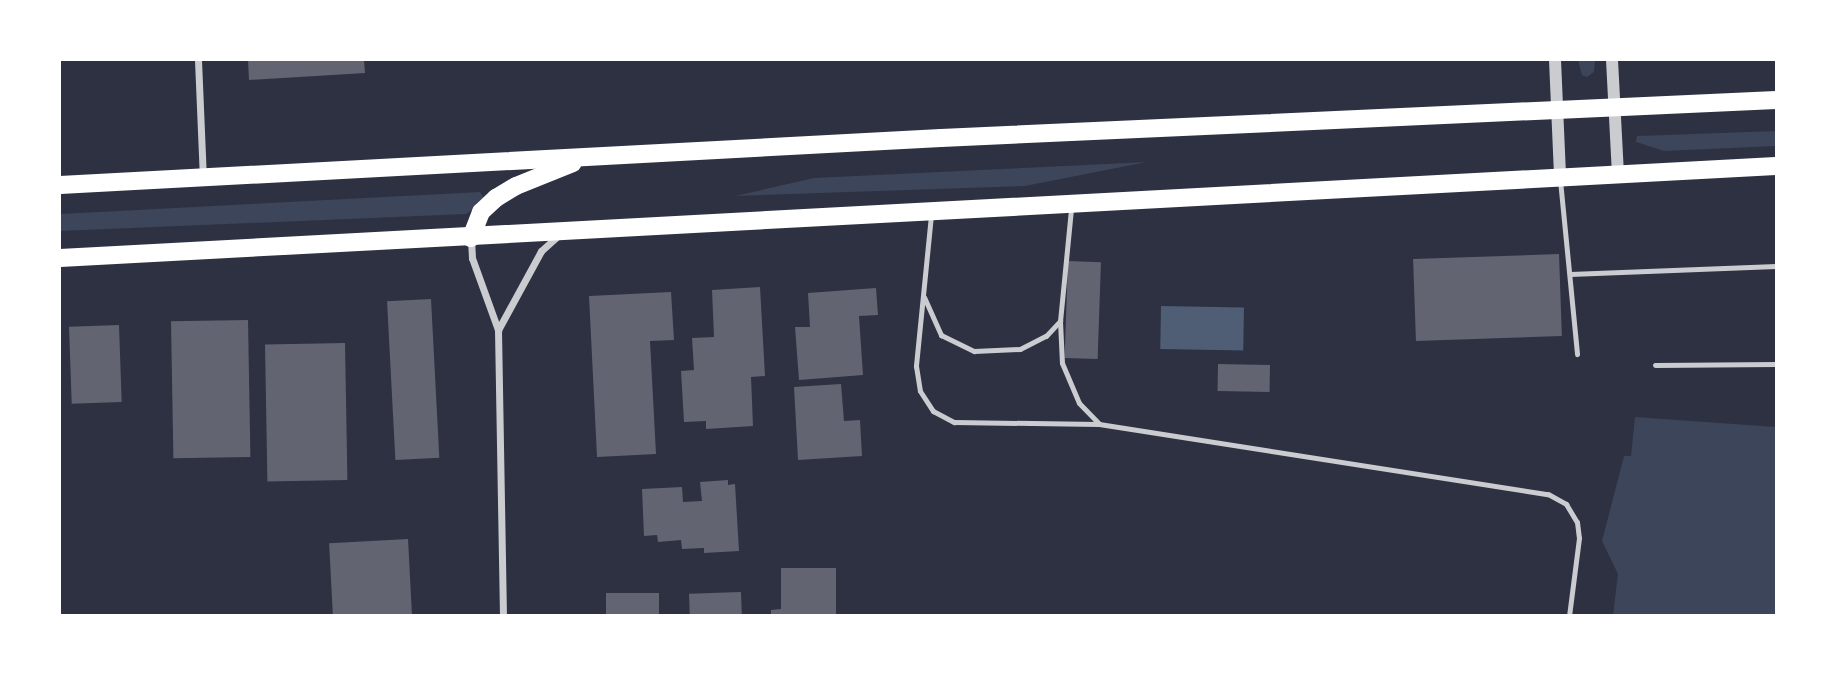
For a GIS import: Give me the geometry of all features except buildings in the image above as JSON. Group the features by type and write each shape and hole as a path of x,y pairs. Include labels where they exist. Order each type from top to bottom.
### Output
{"main road":[{"path":"60,185 1776,100"},
{"path":"471,238 481,212 496,198 516,186 587,157"},
{"path":"60,258 1776,166"}],"street":[{"path":"198,60 203,178"},
{"path":"1555,60 1560,176"},
{"path":"1612,60 1618,174"},
{"path":"498,330 541,251 561,233"},
{"path":"471,238 478,277 498,330 503,615"}],"lane":[{"path":"1560,176 1577,354"},
{"path":"1071,204 1060,321 1062,363 1079,402 1099,424"},
{"path":"931,212 916,366 920,391 933,411 954,422 1099,424 1548,494 1566,504 1577,522 1578,538 1569,615"},
{"path":"1570,274 1776,266"},
{"path":"923,294 942,335 974,351 1020,349 1046,336 1060,321"},
{"path":"1655,365 1776,364"}],"shaded area":[{"path":"1578,60 1595,60 1594,72 1587,77 1582,75"},
{"path":"1776,131 1776,146 1664,151 1636,142 1637,136"},
{"path":"1147,162 1025,186 735,196 814,178"},
{"path":"480,192 486,201 466,214 60,231 60,214"},
{"path":"1161,306 1244,307 1243,350 1160,349"},
{"path":"1635,417 1776,427 1776,615 1613,615 1618,574 1602,541 1624,456 1631,456"}]}
